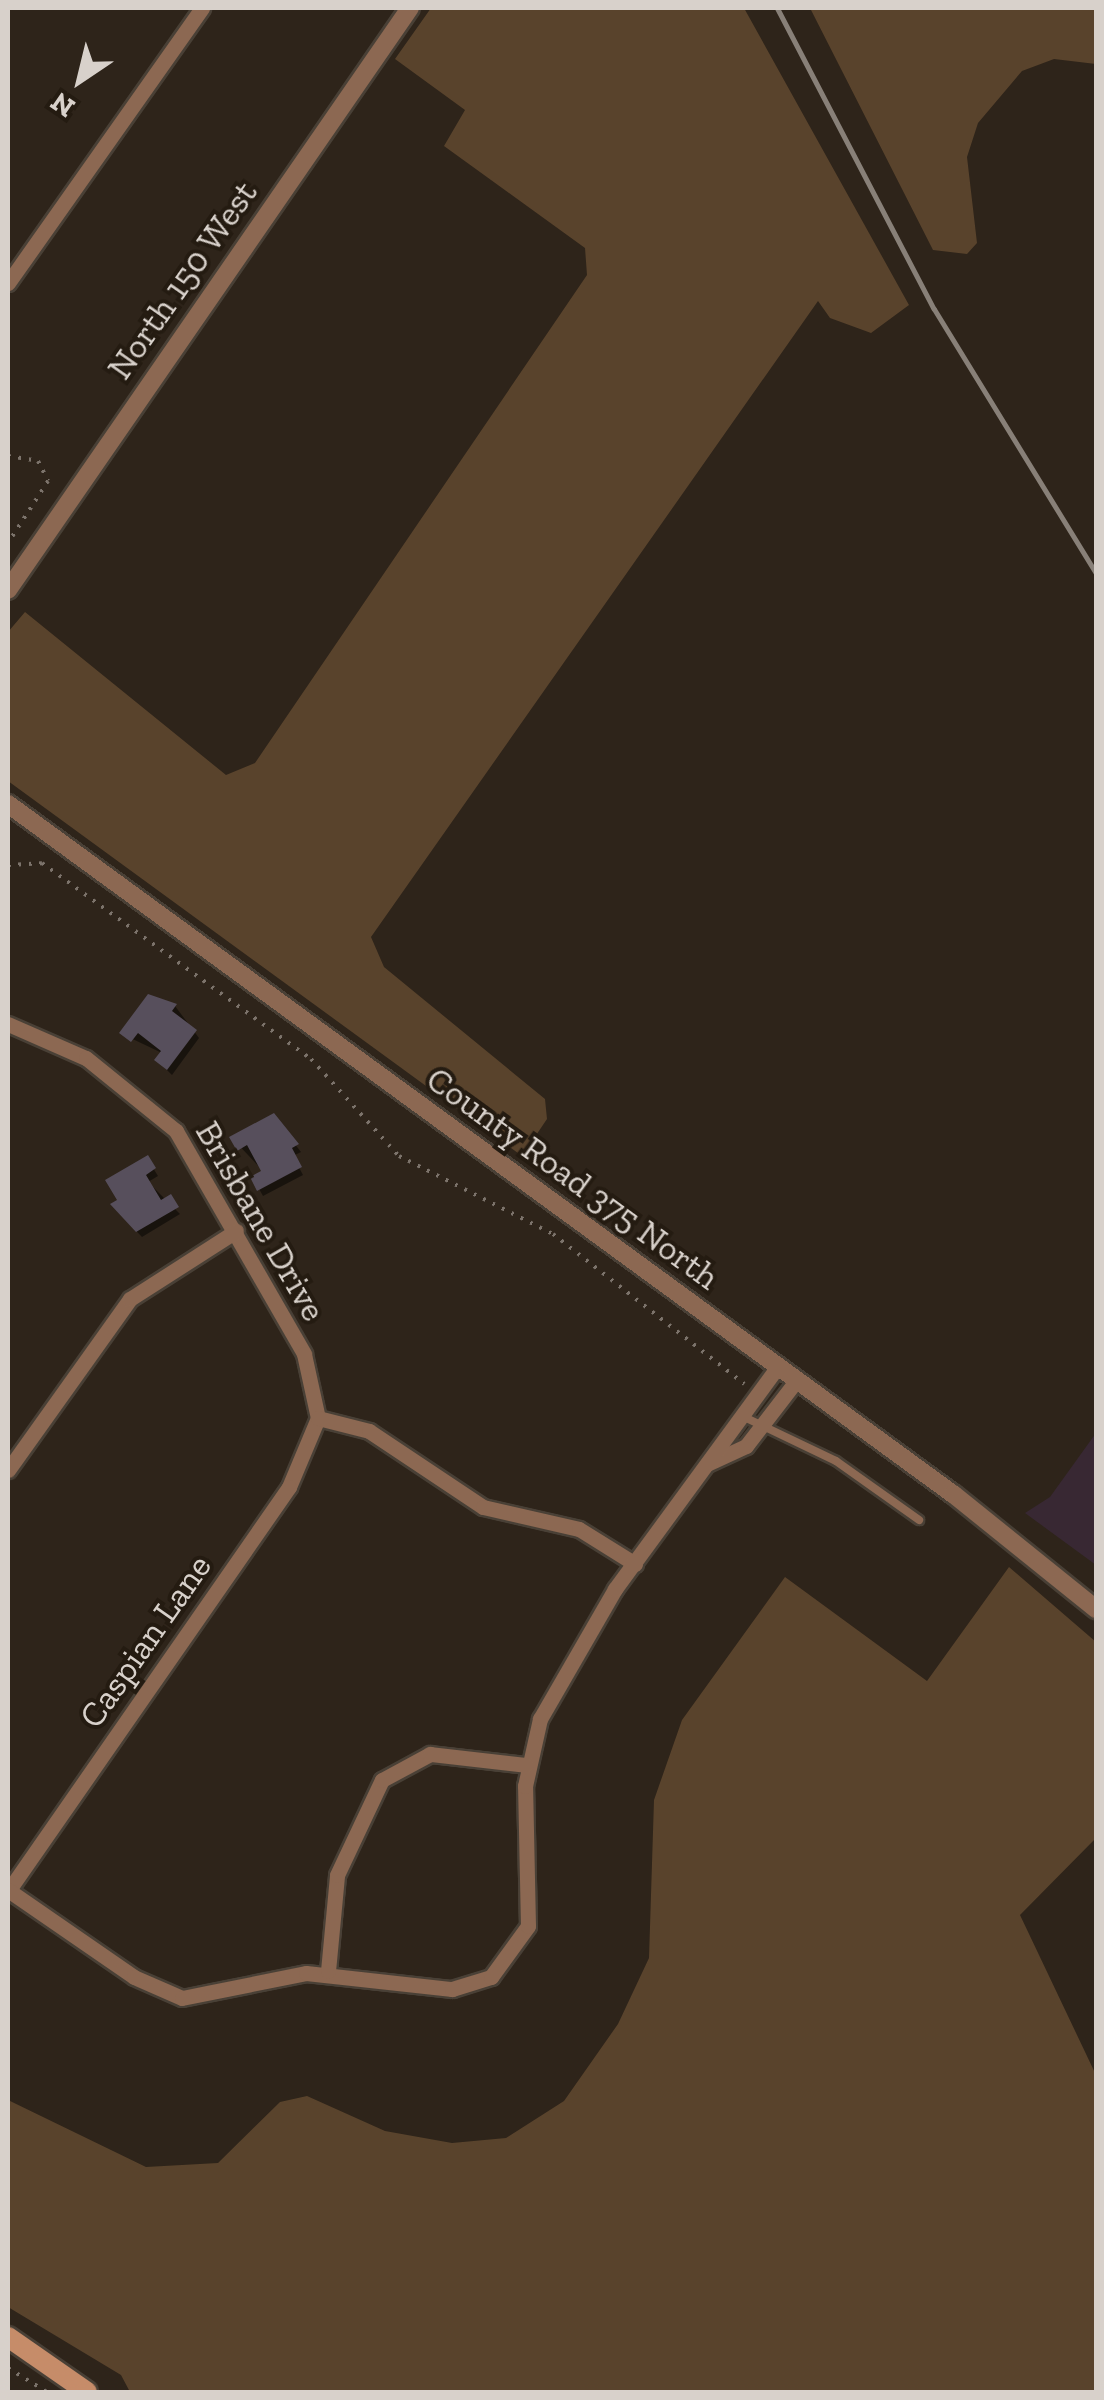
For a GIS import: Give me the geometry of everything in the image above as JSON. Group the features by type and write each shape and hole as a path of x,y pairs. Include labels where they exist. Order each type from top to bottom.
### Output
{"main road":[{"path":"8,2337 88,2392"}],"street":[{"path":"8,283 202,8"},
{"name":"North 150 West","path":"8,590 410,8"},
{"name":"County Road 375 North","path":"8,804 796,1381 1096,1610"},
{"name":"Brisbane Drive","path":"8,1024 61,1043 155,1110 191,1151 304,1354 318,1418"},
{"path":"8,1470 130,1299 236,1231"},
{"path":"8,1891 134,1977 182,1998 328,1971 452,1989 508,1963 532,1906 526,1765 550,1698 634,1564 778,1368"},
{"path":"708,1464 733,1456 760,1430 796,1381"},
{"path":"318,1418 369,1430 483,1507 579,1529 634,1564"},
{"name":"Caspian Lane","path":"8,1891 289,1487 318,1418"},
{"path":"328,1971 337,1875 382,1780 430,1754 526,1765"}],"lane":[{"path":"742,1416 760,1430 836,1460 919,1520"}],"path":[{"path":"8,456 32,458 48,473 8,543"},
{"path":"8,864 42,863 312,1060 399,1156 554,1234 758,1394"},
{"path":"8,2368 47,2392"}],"shaded area":[{"path":"431,8 744,8 909,305 871,333 830,318 818,301 371,937 384,967 545,1099 547,1119 522,1156 8,781 8,632 25,612 226,775 255,763 587,275 585,248 444,146 465,110 395,59"},
{"path":"810,8 1096,8 1096,64 1054,59 1022,71 978,123 967,157 977,243 967,254 933,250"},
{"path":"1096,1433 1096,1565 1025,1513 1050,1497"},
{"path":"1009,1567 1096,1642 1096,1838 1020,1915 1096,2075 1096,2392 130,2392 121,2375 8,2307 8,2100 146,2167 218,2163 280,2102 307,2096 385,2131 452,2143 506,2138 564,2101 618,2024 649,1958 654,1800 682,1720 785,1577 927,1681"}],"building":[{"path":"148,994 177,1004 172,1011 197,1030 167,1070 154,1060 161,1051 138,1033 131,1042 119,1033"},
{"path":"274,1113 299,1144 292,1148 302,1167 257,1191 250,1177 261,1171 247,1145 237,1151 229,1137"},
{"path":"148,1155 156,1168 146,1175 161,1200 171,1194 179,1207 136,1232 110,1204 117,1200 105,1180"}],"railway":[{"path":"777,8 934,309 1096,573"}]}
